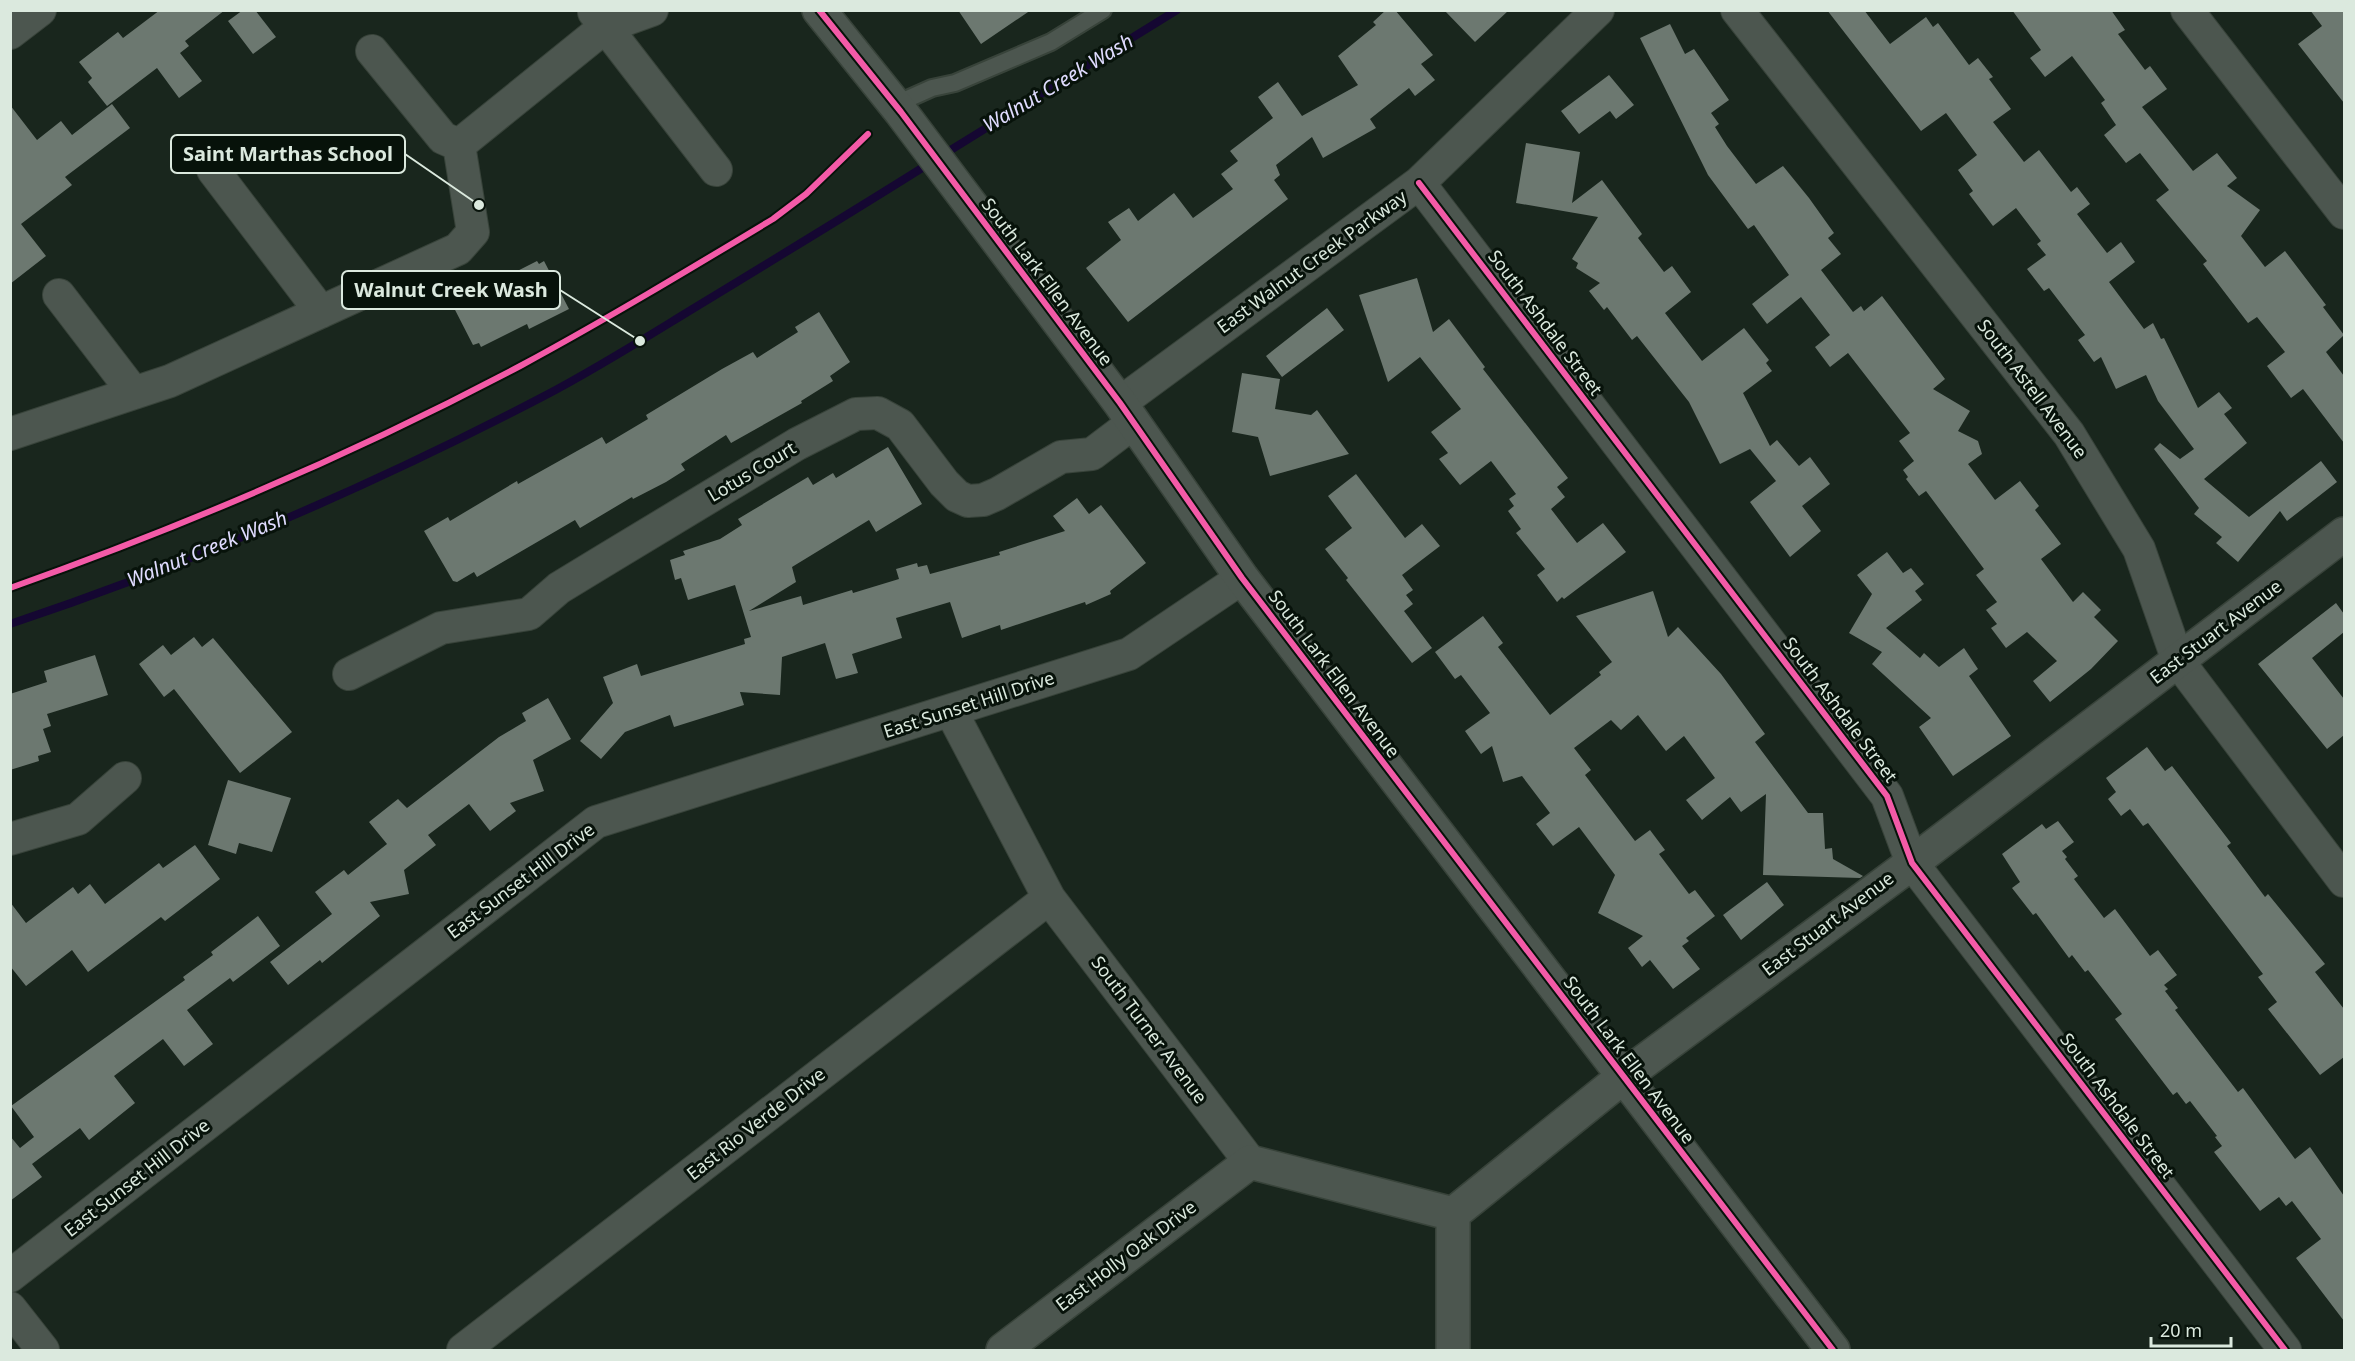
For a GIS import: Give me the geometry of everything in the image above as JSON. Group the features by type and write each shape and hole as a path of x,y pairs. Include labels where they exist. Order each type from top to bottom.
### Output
{"street":[{"path":"10,33 40,10"},
{"path":"459,145 604,16 652,10"},
{"name":"South Lark Ellen Avenue","path":"819,10 919,137 1127,413 1242,578 1833,1350"},
{"name":"East Walnut Creek Parkway","path":"1127,413 1419,183 1598,10"},
{"name":"South Astell Avenue","path":"1737,10 2069,434 2139,549 2178,661 2344,881"},
{"path":"2187,10 2344,213"},
{"path":"604,16 716,170"},
{"path":"372,51 443,138 459,145"},
{"path":"10,434 170,381 458,249 473,232 459,145"},
{"path":"213,170 321,312"},
{"name":"South Ashdale Street","path":"1419,183 1887,796 1912,863 2284,1350"},
{"path":"59,296 134,393"},
{"name":"Lotus Court","path":"349,674 441,628 529,614 559,588 797,444 856,414 878,413 900,425 944,483 957,496 968,501 983,500 997,494 1061,457 1092,454 1127,413"},
{"name":"East Stuart Avenue","path":"1453,1214 1623,1077 1912,863 2344,534"},
{"name":"East Sunset Hill Drive","path":"10,1276 596,822 1129,654 1242,578"},
{"name":"South Turner Avenue","path":"951,711 1049,898 1250,1162"},
{"path":"10,840 78,819 125,778"},
{"name":"East Rio Verde Drive","path":"464,1350 1049,898"},
{"path":"1250,1162 1453,1214 1452,1350"},
{"name":"East Holly Oak Drive","path":"1003,1350 1250,1162"},
{"path":"10,1308 43,1350"}],"lane":[{"path":"894,105 932,88 955,83 1052,42 1103,10"}],"building":[{"path":"160,10 225,10 185,41 189,46 180,53 202,81 179,98 157,68 107,106 88,82 92,78 79,62 118,32 123,38"},
{"path":"243,10 255,10 276,37 253,54 228,21"},
{"path":"958,10 1031,10 981,44"},
{"path":"1386,10 1395,10 1433,55 1421,64 1435,80 1415,96 1409,88 1370,119 1376,128 1323,158 1312,137 1276,165 1280,175 1274,180 1288,199 1128,322 1086,268 1121,240 1108,222 1129,208 1138,221 1174,193 1193,218 1233,189 1221,174 1238,161 1230,151 1273,118 1258,97 1278,82 1302,116 1358,85 1338,56 1376,25 1373,22"},
{"path":"1444,10 1509,10 1475,42"},
{"path":"1827,10 1864,10 1890,44 1926,17 1933,27 1938,23 1969,65 1978,58 1993,77 1989,79 2011,109 1993,122 2024,162 2039,150 2071,192 2077,187 2090,204 2077,214 2107,253 2121,242 2135,262 2109,282 2144,329 2153,323 2161,339 2164,338 2198,408 2219,392 2232,408 2224,414 2247,443 2204,479 2249,517 2321,461 2337,482 2287,521 2280,511 2238,562 2216,543 2222,537 2194,514 2199,508 2154,449 2160,443 2180,459 2194,449 2158,401 2146,375 2116,389 2101,357 2094,362 2078,340 2085,335 2049,288 2044,291 2027,269 2046,255 2037,244 2041,241 2016,208 1993,226 1969,194 1973,191 1958,170 1977,155 1946,113 1921,131"},
{"path":"2012,10 2111,10 2125,30 2118,34 2145,70 2150,66 2167,89 2142,107 2193,171 2217,153 2237,178 2227,186 2260,210 2241,236 2265,267 2285,251 2326,305 2323,307 2344,335 2326,352 2344,376 2344,443 2303,389 2291,398 2267,366 2285,352 2257,317 2248,323 2203,264 2207,261 2156,200 2169,190 2140,153 2126,163 2104,135 2116,125 2101,103 2105,100 2072,56 2045,77 2030,58 2041,50"},
{"path":"2310,10 2344,10 2344,103 2298,44 2322,26"},
{"path":"1670,24 1685,54 1694,49 1729,100 1711,113 1719,124 1715,127 1727,146 1756,184 1783,166 1809,198 1834,233 1828,238 1841,254 1821,270 1853,312 1861,306 1864,311 1882,296 1945,379 1933,389 1970,411 1958,431 1978,441 1982,454 1968,464 1995,500 2020,481 2039,506 2035,510 2061,544 2041,559 2073,602 2083,592 2101,610 2094,617 2118,641 2091,669 2050,702 2033,681 2057,661 2027,632 2006,648 1991,628 1997,624 1986,610 1997,602 1976,575 1984,569 1926,491 1919,496 1906,479 1908,477 1903,470 1914,461 1899,441 1910,433 1848,353 1830,367 1815,347 1830,335 1801,297 1767,324 1752,304 1789,275 1754,225 1748,229 1708,175 1640,38"},
{"path":"1609,75 1634,105 1616,119 1610,111 1579,134 1561,111"},
{"path":"112,104 130,128 65,177 72,185 21,224 46,256 10,284 10,105 37,140 61,121 72,135"},
{"path":"1526,143 1580,152 1572,203 1602,180 1642,234 1638,238 1664,272 1672,266 1691,292 1665,313 1702,361 1744,328 1769,360 1766,363 1772,371 1743,393 1770,446 1777,440 1799,466 1810,457 1830,484 1802,506 1821,531 1790,557 1750,502 1776,481 1750,449 1720,464 1689,402 1637,336 1632,340 1607,307 1604,310 1589,291 1600,283 1576,268 1578,263 1572,259 1598,217 1516,203"},
{"path":"537,261 539,264 544,261 569,309 529,329 527,324 481,347 479,343 473,345 452,304"},
{"path":"1417,278 1433,332 1449,319 1485,367 1483,369 1568,478 1557,487 1565,497 1551,509 1577,543 1603,523 1626,552 1564,599 1562,597 1557,602 1537,575 1545,569 1516,533 1521,529 1508,511 1514,506 1509,499 1516,494 1491,461 1460,485 1439,459 1448,453 1431,432 1461,409 1420,357 1388,382 1359,295"},
{"path":"1327,308 1344,330 1282,377 1266,356"},
{"path":"819,312 850,362 830,376 833,381 801,401 802,403 731,443 726,435 681,464 685,470 633,499 632,497 580,528 575,520 477,577 474,572 457,582 453,581 424,531 448,517 450,521 517,481 518,484 602,437 606,444 648,419 646,415 722,369 753,352 757,358 798,332 795,327"},
{"path":"1242,373 1280,379 1275,409 1311,415 1317,410 1349,454 1270,476 1258,437 1232,432"},
{"path":"888,447 922,504 876,532 869,520 792,567 796,582 749,611 801,596 803,605 852,590 853,593 899,579 896,569 917,563 918,567 927,565 930,574 1000,555 999,552 1065,531 1053,516 1077,498 1089,514 1101,505 1146,563 1110,591 1111,594 1086,605 1085,602 1001,630 1000,625 962,638 950,602 896,618 902,638 852,654 858,673 836,679 825,643 782,657 780,695 740,692 744,705 674,727 670,715 625,732 601,759 580,741 613,703 603,677 637,664 641,676 745,644 744,639 751,637 735,585 688,600 681,578 675,580 670,560 685,555 683,551 720,539 742,525 738,519 808,477 813,485 833,473 836,478"},
{"path":"1356,474 1405,538 1422,524 1440,546 1402,575 1413,590 1406,595 1413,604 1404,611 1432,648 1412,663 1346,580 1348,578 1325,549 1352,528 1328,496"},
{"path":"1887,552 1903,573 1911,568 1924,584 1915,591 1922,600 1886,628 1920,658 1924,653 1939,667 1964,648 1978,669 1969,676 2011,736 1953,776 1919,727 1931,718 1872,664 1882,652 1849,633 1872,594 1857,575"},
{"path":"1653,591 1668,637 1678,627 1721,674 1765,734 1755,742 1808,813 1823,813 1825,849 1832,848 1833,859 1863,876 1860,878 1763,875 1766,794 1741,812 1730,797 1702,820 1686,800 1715,778 1684,736 1666,751 1638,715 1621,730 1611,720 1574,748 1591,770 1585,775 1635,841 1650,830 1665,850 1659,854 1689,894 1695,890 1715,916 1686,938 1689,941 1682,946 1700,969 1673,989 1650,960 1642,967 1628,948 1643,936 1598,913 1615,875 1579,827 1553,846 1536,824 1550,813 1522,776 1503,782 1492,746 1481,754 1465,731 1490,713 1461,675 1455,679 1435,652 1483,616 1503,643 1498,647 1550,715 1601,675 1599,672 1612,662 1576,616"},
{"path":"2336,603 2344,614 2344,632 2312,658 2344,699 2344,735 2327,749 2258,664"},
{"path":"194,637 202,647 213,638 292,732 240,773 174,689 164,697 139,664 163,645 171,655"},
{"path":"95,655 108,695 47,714 51,726 43,729 51,752 38,756 39,761 10,770 10,694 47,682 44,671"},
{"path":"548,698 571,739 533,760 544,791 510,803 516,811 490,831 469,804 428,835 436,845 404,870 409,894 370,902 380,916 322,963 320,960 288,985 270,962 332,914 315,892 344,870 348,875 387,844 369,822 398,799 407,808 499,737 526,721 522,713"},
{"path":"2147,747 2165,771 2172,766 2231,843 2227,846 2265,897 2268,894 2325,964 2315,972 2344,1009 2344,1057 2320,1075 2268,1009 2277,1002 2258,977 2263,974 2148,823 2143,826 2130,809 2121,816 2108,799 2116,792 2106,778"},
{"path":"228,780 291,798 272,852 239,843 236,854 208,845"},
{"path":"2058,821 2074,842 2062,851 2078,876 2074,879 2104,918 2115,909 2150,956 2158,950 2177,975 2164,985 2168,989 2165,991 2178,1008 2175,1010 2238,1092 2243,1088 2295,1159 2310,1147 2344,1196 2344,1321 2296,1258 2321,1239 2292,1201 2286,1206 2279,1197 2260,1211 2214,1152 2222,1146 2215,1137 2217,1136 2190,1101 2186,1104 2177,1092 2173,1095 2115,1019 2122,1014 2088,970 2085,972 2072,955 2069,958 2036,913 2033,915 2012,888 2020,882 2002,854 2042,824 2046,829"},
{"path":"195,845 220,879 165,921 161,917 88,972 72,950 26,986 10,966 10,902 26,923 73,887 78,894 90,884 105,904 159,863 163,868"},
{"path":"1767,882 1784,905 1741,940 1723,915"},
{"path":"258,916 280,946 233,982 230,978 187,1010 213,1044 184,1066 163,1039 114,1076 135,1103 89,1140 80,1128 32,1164 42,1177 10,1201 10,1136 20,1148 34,1137 11,1106 185,980 183,977 213,955 211,952"}],"waterway":[{"name":"Walnut Creek Wash","path":"941,156 1177,10"},
{"name":"Walnut Creek Wash","path":"10,624 148,575 284,520 483,427 609,360 930,163"}],"cycle path":[{"path":"819,10 901,112 1120,403 1242,578 1833,1350"},
{"path":"10,588 141,539 270,486 397,428 522,365 617,312 773,219 806,194 868,134"},
{"path":"1419,183 1887,796 1912,863 2285,1350"}],"place":[{"name":"Saint Marthas School","path":"479,205"},
{"name":"Walnut Creek Wash","path":"640,341"}]}
